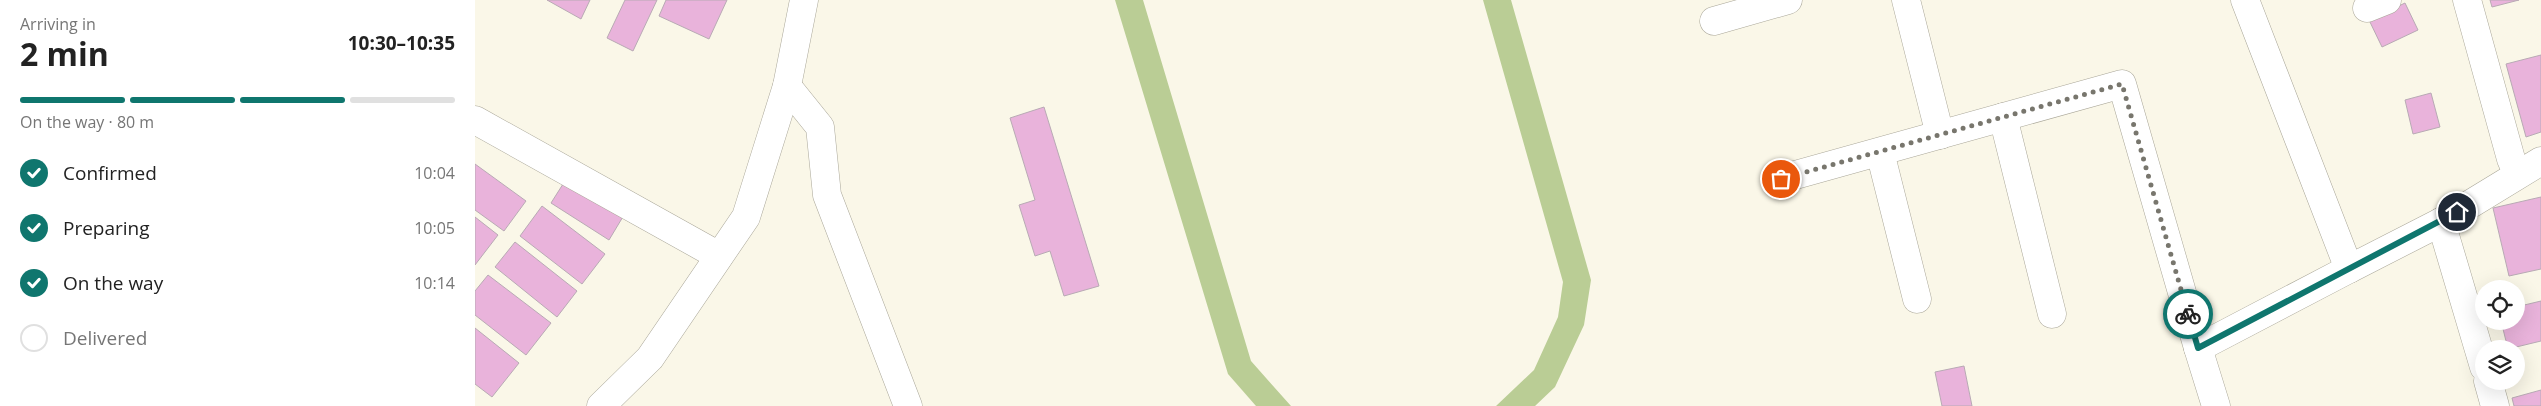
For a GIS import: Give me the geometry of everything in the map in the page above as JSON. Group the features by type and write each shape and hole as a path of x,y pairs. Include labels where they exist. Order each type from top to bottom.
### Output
{"street":[{"path":"601,406 650,358 746,217 787,86 804,0"},
{"path":"1714,21 1788,0"},
{"path":"1906,0 1940,135"},
{"path":"2245,0 2349,270"},
{"path":"2467,0 2511,159 2517,173"},
{"path":"1781,179 2122,84 2216,406"},
{"path":"787,86 819,127 827,195 907,406"},
{"path":"2003,117 2052,314"},
{"path":"475,120 719,256"},
{"path":"1880,152 1917,299"},
{"path":"2198,348 2441,222 2517,173 2541,161"},
{"path":"2441,222 2476,340"},
{"path":"2491,390 2495,406"}],"green space":[{"path":"1115,0 1143,0 1251,361 1291,406 1256,406 1228,374"},
{"path":"1483,0 1511,0 1591,280 1584,325 1555,387 1535,406 1496,406 1534,370 1558,317 1563,282"}],"building":[{"path":"547,0 590,0 581,19"},
{"path":"625,0 657,0 633,51 607,38"},
{"path":"666,0 727,0 709,39 659,16"},
{"path":"2490,0 2519,0 2492,7"},
{"path":"2405,3 2418,30 2382,47 2369,20"},
{"path":"2541,55 2541,132 2526,137 2506,64"},
{"path":"2431,93 2440,127 2413,134 2405,100"},
{"path":"1044,107 1099,286 1064,296 1050,251 1035,256 1019,205 1035,200 1010,118"},
{"path":"475,164 526,201 504,231 475,210"},
{"path":"570,173 627,210 609,240 551,203"},
{"path":"2541,197 2541,269 2509,276 2493,208"},
{"path":"542,206 605,254 582,284 520,236"},
{"path":"475,217 498,235 475,265"},
{"path":"515,242 577,291 557,317 495,267"},
{"path":"488,275 551,323 526,355 475,315 475,291"},
{"path":"2541,301 2541,341 2525,345 2525,340 2506,340 2503,330 2525,330 2525,305"},
{"path":"475,328 519,363 492,397 475,384"},
{"path":"1964,366 1972,406 1942,406 1935,372"},
{"path":"2541,390 2541,406 2514,406 2512,398"}],"way so far":[{"path":"1781,179 2122,84 2188,314"}],"route":[{"path":"2188,314 2198,348 2457,212"}]}
